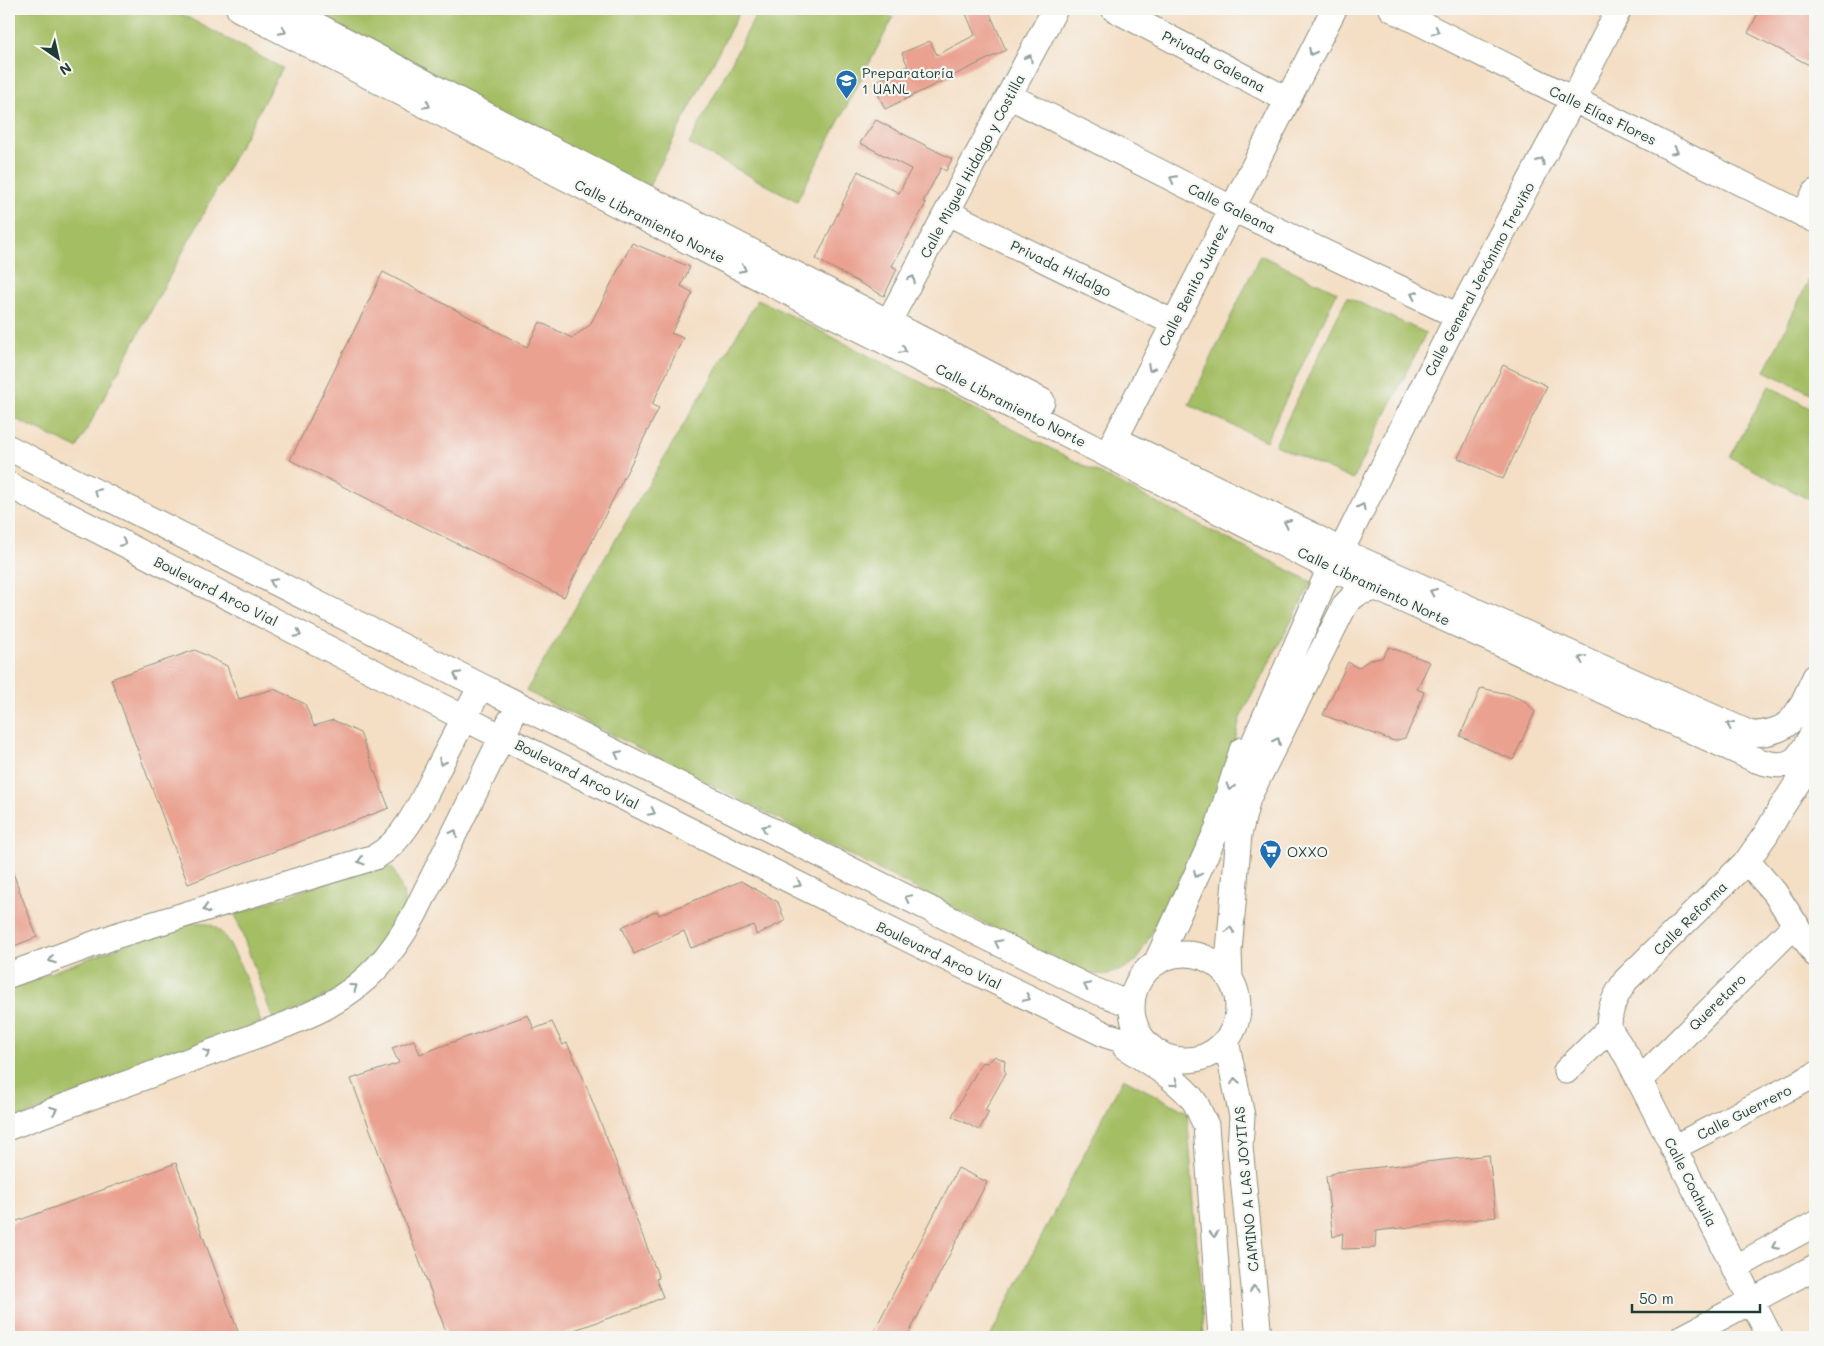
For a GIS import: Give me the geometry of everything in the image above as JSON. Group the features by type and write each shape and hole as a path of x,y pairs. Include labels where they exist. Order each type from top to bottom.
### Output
{"street":[{"name":"Calle Libramiento Norte","path":"240,9 364,61 513,130 884,330 1112,447 1310,534 1335,559 1378,588 1756,760 1772,766 1784,765 1807,758"},
{"name":"Calle Libramiento Norte","path":"286,9 364,61"},
{"name":"Calle Miguel Hidalgo y Costilla","path":"884,330 948,213 1054,9"},
{"name":"Privada Galeana","path":"1114,9 1288,100"},
{"name":"Calle Benito Juárez","path":"1112,447 1231,208 1334,9"},
{"name":"Calle Elías Flores","path":"1392,9 1810,217"},
{"name":"Calle General Jerónimo Treviño","path":"1335,559 1458,316 1573,100 1619,9"},
{"name":"Calle Galeana","path":"1009,96 1231,208 1458,316"},
{"path":"1810,217 1815,192"},
{"name":"Privada Hidalgo","path":"948,213 1174,323"},
{"path":"9,448 481,686 1083,985 1132,1005"},
{"name":"Boulevard Arco Vial","path":"9,485 464,718 927,949 1106,1035 1151,1049"},
{"name":"Calle Libramiento Norte","path":"1335,559 1750,734 1776,731"},
{"path":"1230,978 1219,966 1204,958 1188,954 1171,956 1156,963 1144,974 1135,988 1132,1005 1133,1021 1140,1036 1151,1049 1166,1057 1182,1060 1198,1059 1213,1052 1226,1041 1234,1027 1238,1010 1236,994 1230,978 1229,951 1239,834 1248,798 1252,747 1335,559"},
{"path":"1156,963 1217,830 1250,727 1335,559"},
{"path":"1248,798 1345,604 1354,595 1362,591 1378,588"},
{"path":"1807,758 1776,731 1791,723 1799,711 1815,677"},
{"path":"9,976 118,935 375,857 386,851 400,835 420,804 481,686"},
{"path":"9,1127 288,1024 326,1006 358,986 377,968 398,943 414,915 517,704"},
{"name":"Calle Reforma","path":"1609,1029 1609,1013 1615,996 1626,980 1747,861 1766,834 1807,758 1815,729"},
{"path":"1747,861 1775,893 1815,954"},
{"name":"Queretaro","path":"1639,1081 1796,924"},
{"path":"1566,1071 1609,1029"},
{"name":"Calle Coahuila","path":"1609,1029 1619,1042 1770,1337"},
{"path":"1106,1035 1149,1062 1182,1088 1195,1102 1206,1125 1221,1337"},
{"name":"CAMINO A LAS JOYITAS","path":"1226,1041 1242,1116 1240,1147 1259,1337"},
{"name":"Calle Guerrero","path":"1673,1148 1815,1075"},
{"path":"1734,1268 1815,1224"},
{"path":"1684,1337 1815,1267"}],"green space":[{"path":"9,9 172,9 282,68 77,448 9,416"},
{"path":"291,9 741,9 646,192"},
{"path":"759,9 877,9 893,18 797,201 689,144"},
{"path":"1260,255 1337,292 1266,441 1189,405"},
{"path":"1815,267 1815,395 1765,371"},
{"path":"1347,297 1426,333 1353,480 1275,445"},
{"path":"758,299 1312,582 1240,718 1223,797 1137,960 1121,970 1099,975 1073,968 526,691"},
{"path":"1769,386 1815,411 1815,503 1730,457"},
{"path":"379,864 393,869 403,892 405,904 402,916 354,981 274,1022 235,914"},
{"path":"186,922 204,923 213,926 221,932 236,955 261,1023 9,1122 9,988"},
{"path":"1123,1078 1187,1112 1204,1337 990,1337"}],"building":[{"path":"964,9 988,9 1006,50 885,109 873,83 908,66 902,53 930,41 937,55 975,35"},
{"path":"1760,9 1815,9 1815,68 1748,33"},
{"path":"876,120 952,159 946,171 941,168 923,202 926,203 892,266 897,269 884,296 816,259 858,171 899,193 911,169 860,143"},
{"path":"632,243 690,267 681,286 693,293 671,333 683,338 652,405 659,408 564,597 290,460 383,272 527,347 540,322 572,338 590,325"},
{"path":"1503,365 1547,386 1503,479 1458,458"},
{"path":"1389,647 1430,662 1417,689 1424,692 1405,738 1394,741 1323,715 1348,662 1358,668 1369,660 1382,658"},
{"path":"195,650 227,666 239,699 274,689 305,704 314,726 333,720 360,733 389,808 188,884 111,679"},
{"path":"1481,688 1508,694 1525,701 1535,712 1513,760 1460,736"},
{"path":"9,865 37,937 9,948"},
{"path":"741,881 778,902 785,921 756,935 754,925 691,948 684,931 634,954 622,927 657,911 659,915"},
{"path":"528,1015 534,1029 552,1022 563,1045 567,1043 582,1075 630,1198 628,1198 659,1278 656,1279 663,1297 638,1308 554,1337 448,1337 351,1079 399,1063 392,1048 414,1040 420,1054"},
{"path":"995,1056 1005,1061 1004,1069 1006,1073 985,1110 989,1112 979,1130 952,1116 982,1062 988,1063"},
{"path":"1489,1155 1496,1217 1376,1231 1375,1248 1342,1249 1343,1233 1333,1237 1326,1177 1336,1172"},
{"path":"176,1163 240,1337 9,1337 9,1224"},
{"path":"958,1168 987,1182 907,1337 871,1337"}],"place":[{"name":"Preparatoría 1 UANL","path":"846,99"},
{"name":"OXXO","path":"1271,870"}]}
